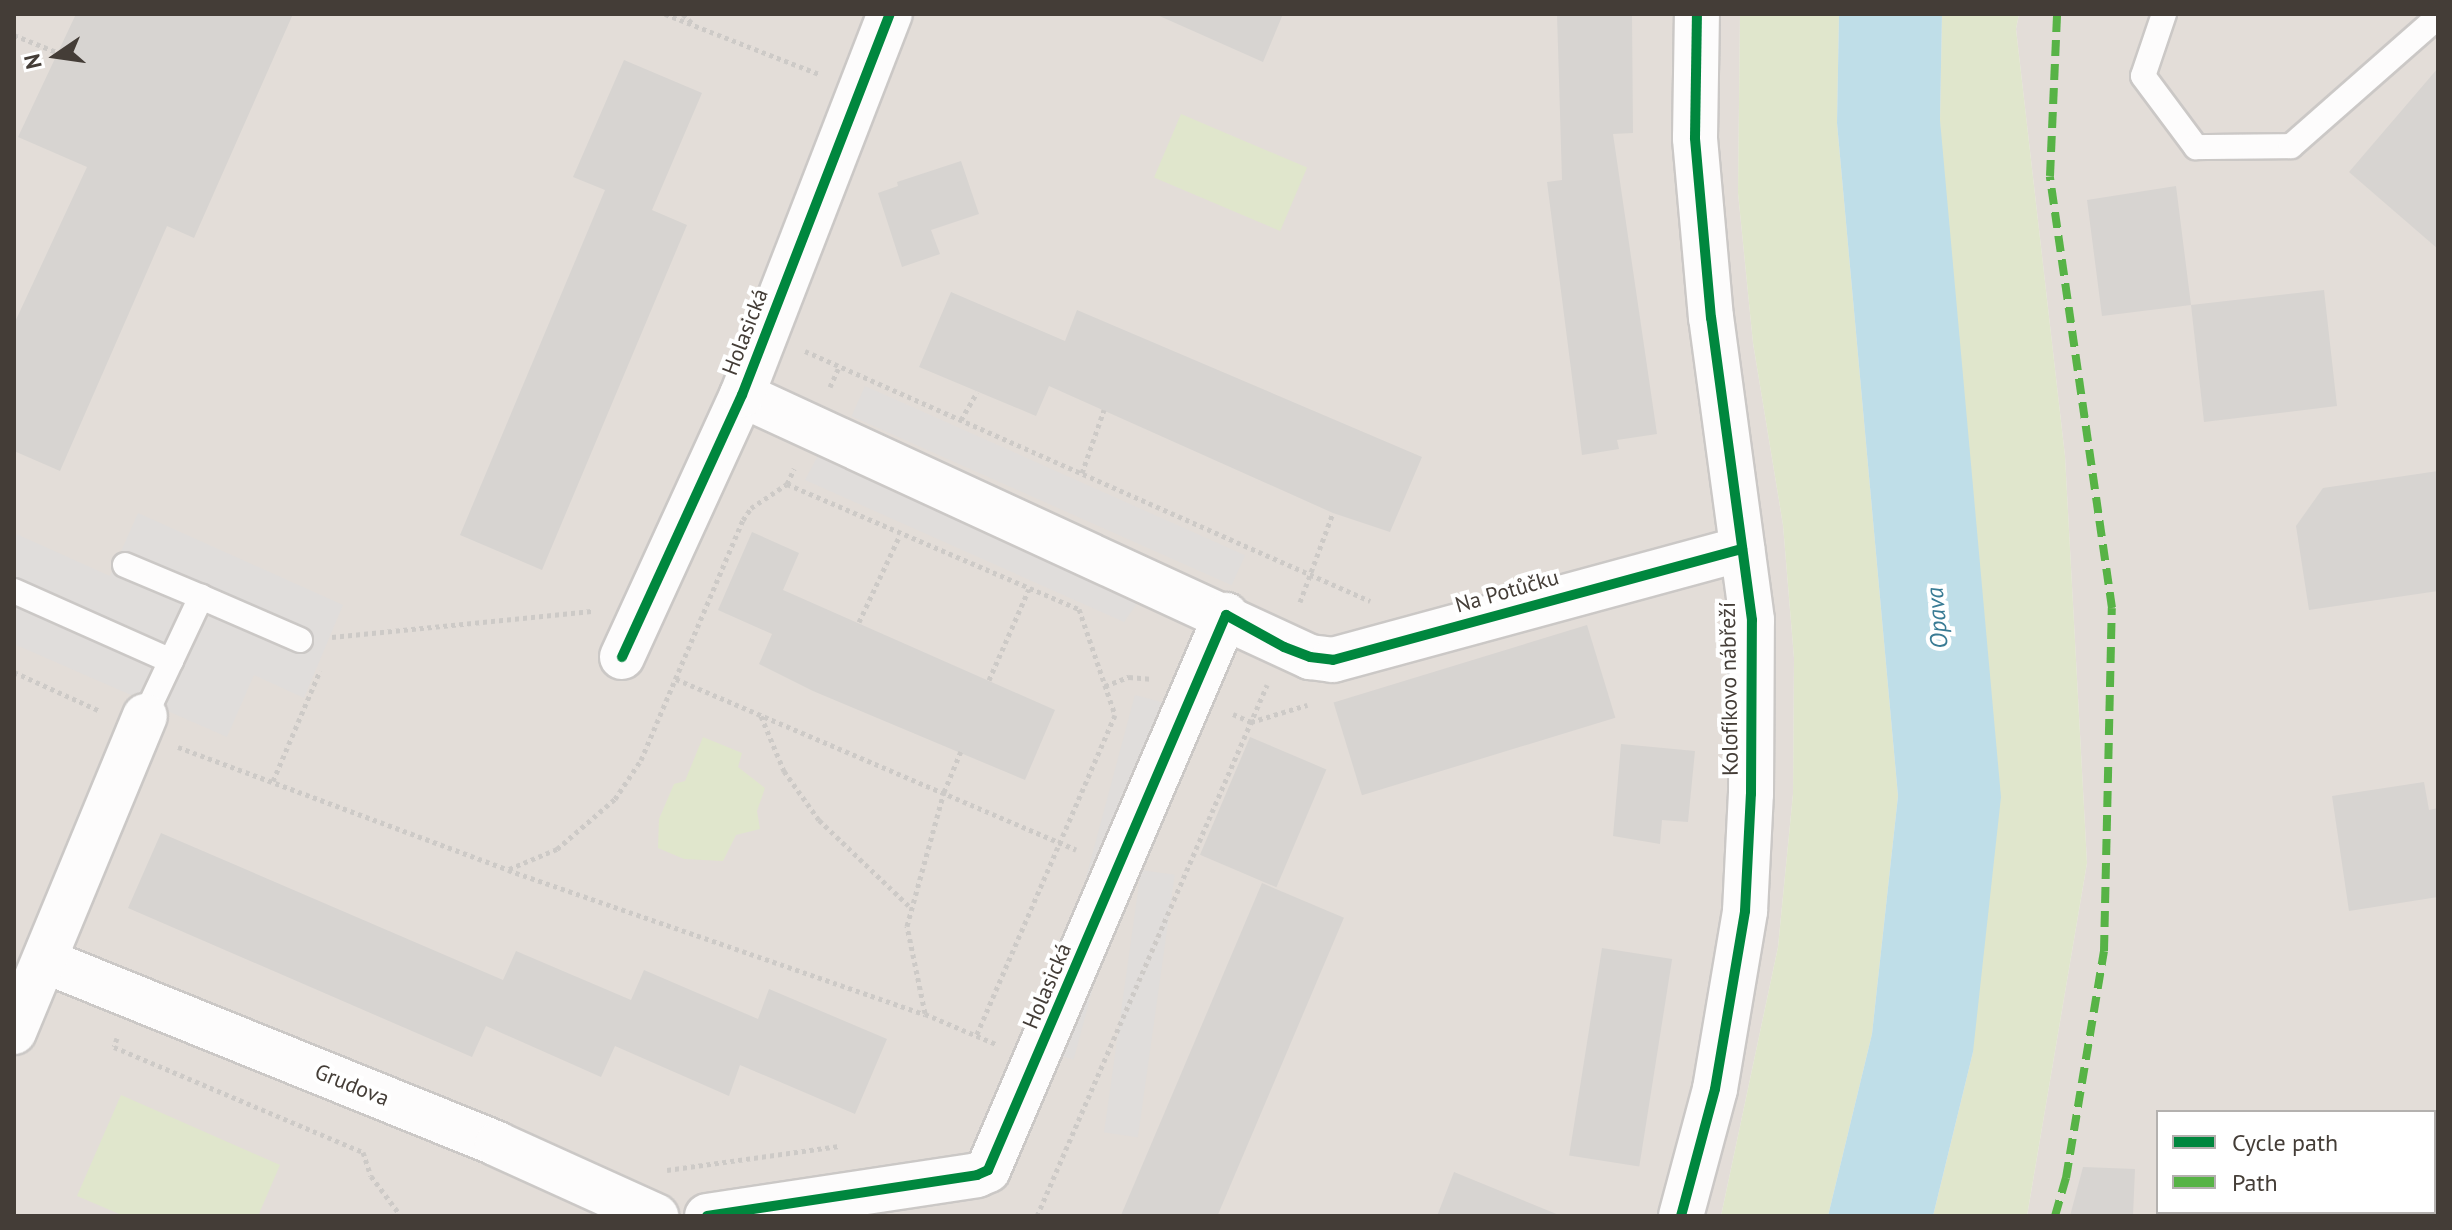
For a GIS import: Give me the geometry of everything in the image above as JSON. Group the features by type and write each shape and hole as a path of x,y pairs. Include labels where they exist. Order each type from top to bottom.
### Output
{"street":[{"name":"Holasická","path":"622,657 742,395 890,14"},
{"name":"Kolofíkovo nábřeží","path":"1681,1216 1715,1089 1745,911 1751,794 1752,620 1711,318 1696,153 1697,14"},
{"name":"Holasická","path":"742,395 1226,615 1284,647"},
{"name":"Na Potůčku","path":"1284,647 1310,657 1333,660 1742,549"},
{"name":"Holasická","path":"707,1216 977,1175 988,1170 1038,1061 1226,615"},
{"path":"14,1032 142,724"},
{"name":"Grudova","path":"45,961 497,1144 656,1216"}],"lane":[{"path":"2164,14 2143,76 2196,147 2291,146 2438,17"},
{"path":"125,565 300,640"},
{"path":"14,591 171,661"},
{"path":"142,724 201,597"}],"path":[{"path":"665,14 861,90"},
{"path":"683,14 695,27"},
{"path":"14,35 59,53"},
{"path":"766,334 1437,631"},
{"path":"961,420 977,392"},
{"path":"1082,473 1104,410"},
{"path":"508,870 557,849 615,799 641,760 743,520 751,508 787,484 900,535 1079,609 1115,715 976,1036"},
{"path":"1037,1216 1284,647 1333,513"},
{"path":"859,622 900,535"},
{"path":"989,680 1029,589"},
{"path":"300,640 645,606"},
{"path":"328,651 334,637"},
{"path":"273,781 322,666"},
{"path":"14,672 273,781 508,870 925,1014 1038,1061"},
{"path":"676,679 1119,868"},
{"path":"761,715 770,745 805,802 843,846 911,908"},
{"path":"925,1014 907,926 944,792 961,751"},
{"path":"134,997 114,1047 363,1152 371,1176 401,1216"},
{"path":"662,1171 846,1145"}],"shaded area":[{"path":"14,14 1740,14 1738,193 1753,343 1783,525 1794,658 1793,794 1778,947 1721,1216 14,1216"},
{"path":"2019,14 2438,14 2438,1216 2027,1216 2087,863 2065,456 2016,29"},
{"path":"865,386 1245,555 1232,585 852,416"},
{"path":"820,452 1145,592 1124,622 805,480"},
{"path":"138,513 343,605 304,698 254,675 227,737 14,644 14,533 110,576"},
{"path":"1135,695 1169,704 1074,1060 1040,1050"},
{"path":"1141,870 1175,875 1138,1137 1104,1132"}],"green space":[{"path":"1740,14 1839,14 1837,123 1898,796 1872,1034 1828,1216 1721,1216 1778,947 1793,794 1794,658 1783,525 1753,343 1738,193"},
{"path":"1942,14 2019,14 2016,29 2065,456 2087,863 2027,1216 1933,1216 1973,1052 1940,120"},
{"path":"1181,114 1307,168 1280,231 1154,178"},
{"path":"703,737 742,753 738,767 765,788 757,811 760,829 736,835 723,861 684,859 658,848 659,819 674,784 685,781"},
{"path":"121,1095 280,1165 258,1216 124,1216 77,1196"}],"water":[{"name":"Opava","path":"1839,14 1942,14 1940,120 2001,797 1973,1052 1933,1216 1828,1216 1872,1034 1898,796 1837,123"}],"building":[{"path":"76,14 293,14 194,238 167,226 60,471 14,451 14,324 87,167 18,137"},
{"path":"1155,14 1283,14 1263,62"},
{"path":"1557,14 1632,14 1633,133 1613,134 1657,434 1617,440 1619,449 1582,455 1547,182 1562,180"},
{"path":"624,60 702,93 652,210 687,225 542,570 460,535 605,190 573,177"},
{"path":"2438,68 2438,249 2349,172"},
{"path":"961,161 979,214 931,230 940,254 902,267 878,193 898,186 897,182"},
{"path":"2176,186 2191,305 2102,316 2087,200"},
{"path":"2324,290 2337,406 2204,422 2191,305"},
{"path":"951,292 1065,341 1077,310 1422,457 1390,532 1333,513 1049,386 1036,416 919,367"},
{"path":"2438,471 2438,591 2309,610 2296,526 2323,488"},
{"path":"752,532 799,553 783,590 1055,710 1025,780 813,691 759,664 772,634 718,610"},
{"path":"1587,625 1615,718 1362,795 1334,702"},
{"path":"1250,737 1326,769 1276,887 1200,855"},
{"path":"1621,744 1695,751 1688,822 1662,820 1660,844 1613,836"},
{"path":"2424,782 2429,810 2438,808 2438,897 2349,911 2332,796"},
{"path":"161,833 503,980 516,951 631,1000 644,970 758,1019 769,989 887,1039 855,1114 740,1065 729,1096 615,1046 601,1077 486,1026 472,1057 128,908"},
{"path":"1262,883 1344,918 1217,1216 1121,1216"},
{"path":"1602,948 1672,959 1639,1167 1569,1155"},
{"path":"2083,1167 2135,1169 2133,1216 2070,1216"},
{"path":"1454,1172 1559,1215 1437,1216"}],"marked path":[{"path":"2055,1216 2066,1178 2104,951 2112,608 2050,176 2057,14"}],"cycle path":[{"path":"622,657 742,395 890,14"},
{"path":"1681,1216 1715,1089 1745,911 1751,794 1752,620 1711,318 1695,138 1697,14"},
{"path":"707,1216 977,1175 988,1170 1226,615 1284,647 1310,657 1333,660 1742,549"}]}
